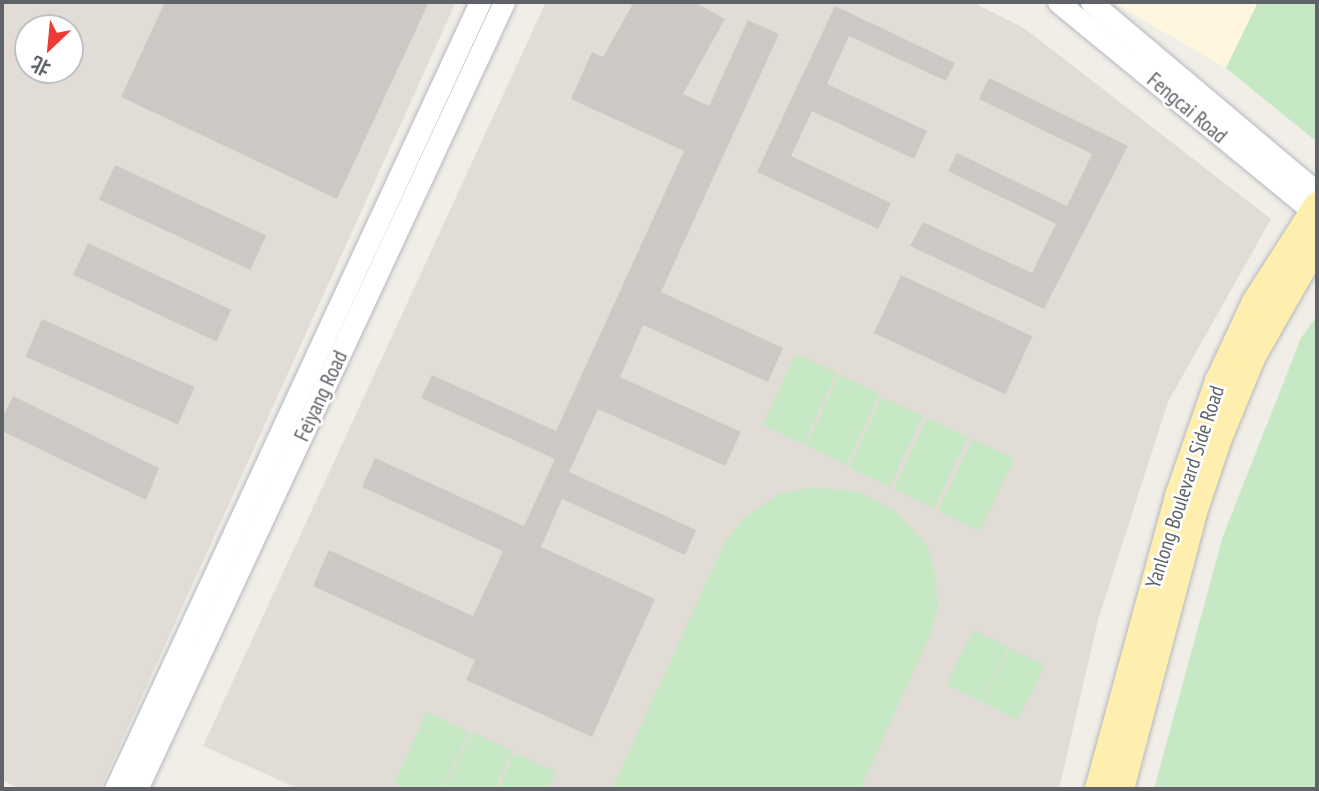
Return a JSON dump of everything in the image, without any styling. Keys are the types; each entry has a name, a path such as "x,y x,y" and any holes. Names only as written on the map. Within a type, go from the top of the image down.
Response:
{"main road":[{"name":"Yanlong Boulevard Side Road","path":"1098,789 1178,496 1218,381 1255,302 1316,206"},
{"name":"Yanlong Boulevard Side Road","path":"1121,789 1196,506 1219,438 1259,346 1317,244"}],"street":[{"name":"Feiyang Road","path":"115,789 480,2"},
{"name":"Feiyang Road","path":"136,789 504,2"},
{"name":"Fengcai Road","path":"1058,2 1316,206"},
{"name":"Fengcai Road","path":"1091,2 1316,206"}],"shaded area":[{"path":"2,2 456,2 100,789 20,789 2,780"},
{"path":"546,2 972,2 1024,28 1271,219 1168,402 1098,620 1059,789 299,789 203,746"},
{"path":"1112,2 1259,2 1226,68"}],"green space":[{"path":"1258,2 1317,2 1317,142 1226,68"},
{"path":"1317,316 1317,789 1154,789 1223,536 1301,338"},
{"path":"796,354 837,373 803,445 763,426"},
{"path":"839,375 880,394 847,465 806,446"},
{"path":"882,397 923,416 890,487 849,468"},
{"path":"927,418 968,437 934,509 894,490"},
{"path":"973,439 1014,459 979,531 938,511"},
{"path":"812,488 857,491 893,509 927,546 935,574 938,608 929,638 860,789 612,789 726,540 744,518 780,493"},
{"path":"973,630 1008,647 981,702 946,685"},
{"path":"1010,648 1045,666 1017,720 982,702"},
{"path":"427,712 469,732 442,789 406,789 394,783"},
{"path":"472,732 513,751 495,789 444,789"},
{"path":"515,753 556,772 548,789 498,789"}],"building":[{"path":"165,2 429,2 337,199 121,97"},
{"path":"634,2 694,2 725,19 683,94 709,106 748,20 779,34 661,292 783,348 768,382 643,325 620,377 741,432 725,466 598,409 569,472 696,530 685,555 562,499 541,547 655,599 592,737 466,680 475,660 313,586 329,550 473,616 503,551 362,487 375,458 524,526 555,459 421,398 432,375 556,431 684,151 571,99 592,52 603,57"},
{"path":"835,6 955,63 946,81 849,36 827,84 927,131 914,159 812,111 791,156 891,203 878,229 757,172"},
{"path":"989,78 1128,146 1044,309 910,246 923,222 1032,273 1056,224 948,171 957,153 1067,206 1092,154 979,99"},
{"path":"115,165 266,236 250,270 99,199"},
{"path":"88,243 231,310 216,341 73,275"},
{"path":"901,275 1032,336 1005,394 874,333"},
{"path":"42,319 195,387 178,424 25,356"},
{"path":"13,396 159,468 146,500 2,431 2,419"}]}
